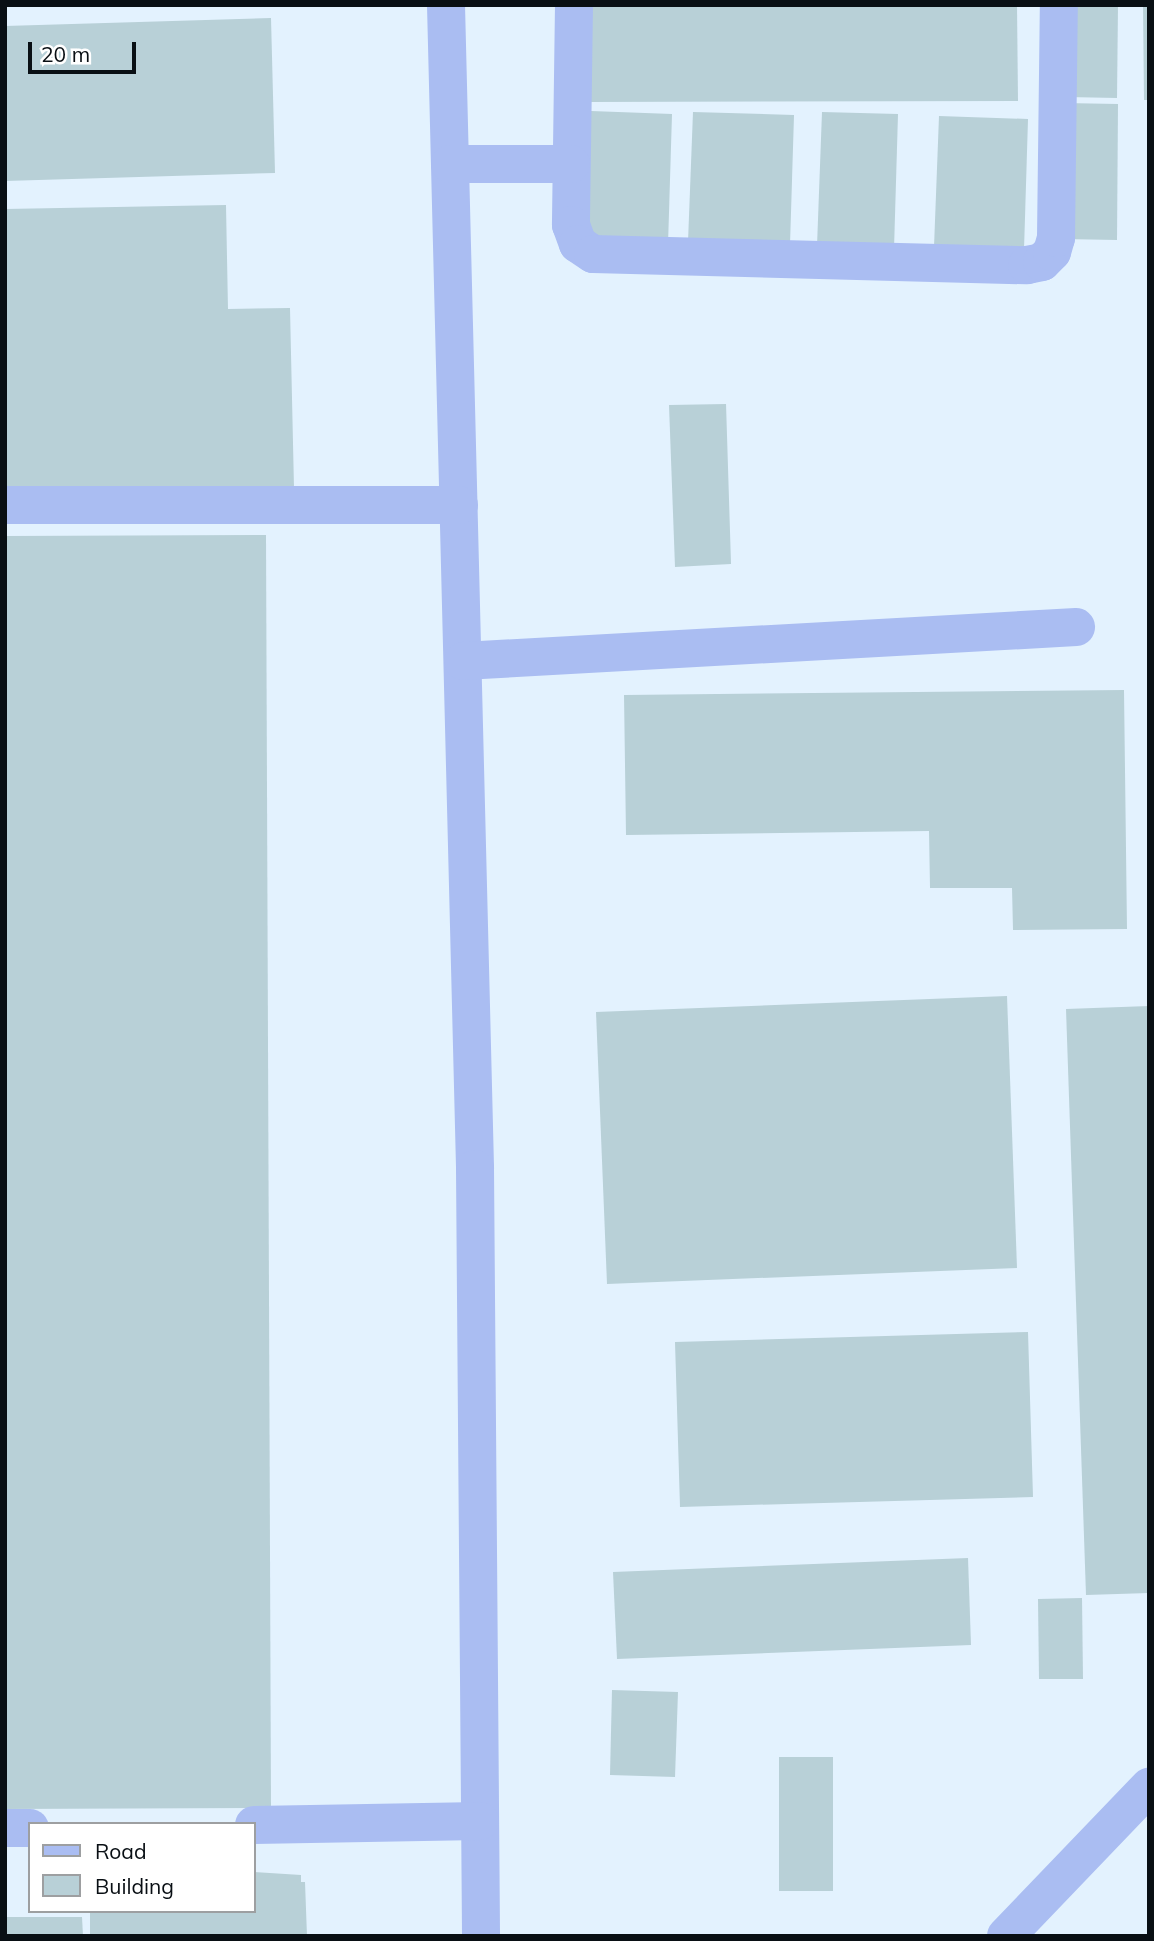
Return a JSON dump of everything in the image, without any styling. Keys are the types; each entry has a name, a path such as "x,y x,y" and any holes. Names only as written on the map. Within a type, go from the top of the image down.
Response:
{"street":[{"path":"446,5 475,1169 481,1936"},
{"path":"574,5 571,225 578,244 593,254 968,264 1042,262 1052,253 1056,238 1059,5"},
{"path":"450,164 571,164"},
{"path":"5,505 458,505"},
{"path":"463,661 1076,627"},
{"path":"1006,1936 1149,1787"},
{"path":"256,1825 480,1821"},
{"path":"5,1828 28,1828"}],"shaded area":[{"path":"5,5 1149,5 1149,1936 5,1936"}],"building":[{"path":"585,5 1017,5 1018,101 586,102"},
{"path":"1068,5 1118,5 1117,98 1067,97"},
{"path":"1143,5 1149,5 1149,100 1144,100"},
{"path":"271,18 275,173 5,181 5,26"},
{"path":"1064,103 1118,104 1117,240 1062,239"},
{"path":"591,111 672,114 668,245 586,242"},
{"path":"693,112 794,115 790,245 688,242"},
{"path":"822,112 898,114 894,249 817,246"},
{"path":"939,116 1028,119 1024,250 934,247"},
{"path":"226,205 228,309 290,308 294,488 5,493 5,209"},
{"path":"726,404 731,564 675,567 669,405"},
{"path":"266,535 271,1808 5,1809 5,536"},
{"path":"1124,690 1127,929 1013,930 1012,888 930,888 929,831 626,835 624,695"},
{"path":"1007,996 1017,1268 607,1284 596,1012"},
{"path":"1149,1006 1149,1593 1086,1595 1066,1009"},
{"path":"1028,1332 1033,1497 680,1507 675,1342"},
{"path":"968,1558 971,1645 617,1659 613,1572"},
{"path":"1082,1598 1083,1679 1039,1679 1038,1599"},
{"path":"612,1690 678,1692 675,1777 610,1775"},
{"path":"779,1757 833,1757 833,1891 779,1891"},
{"path":"256,1872 301,1875 301,1882 305,1882 307,1936 90,1936 90,1913 256,1913"},
{"path":"5,1917 82,1917 83,1936 5,1936"}]}
